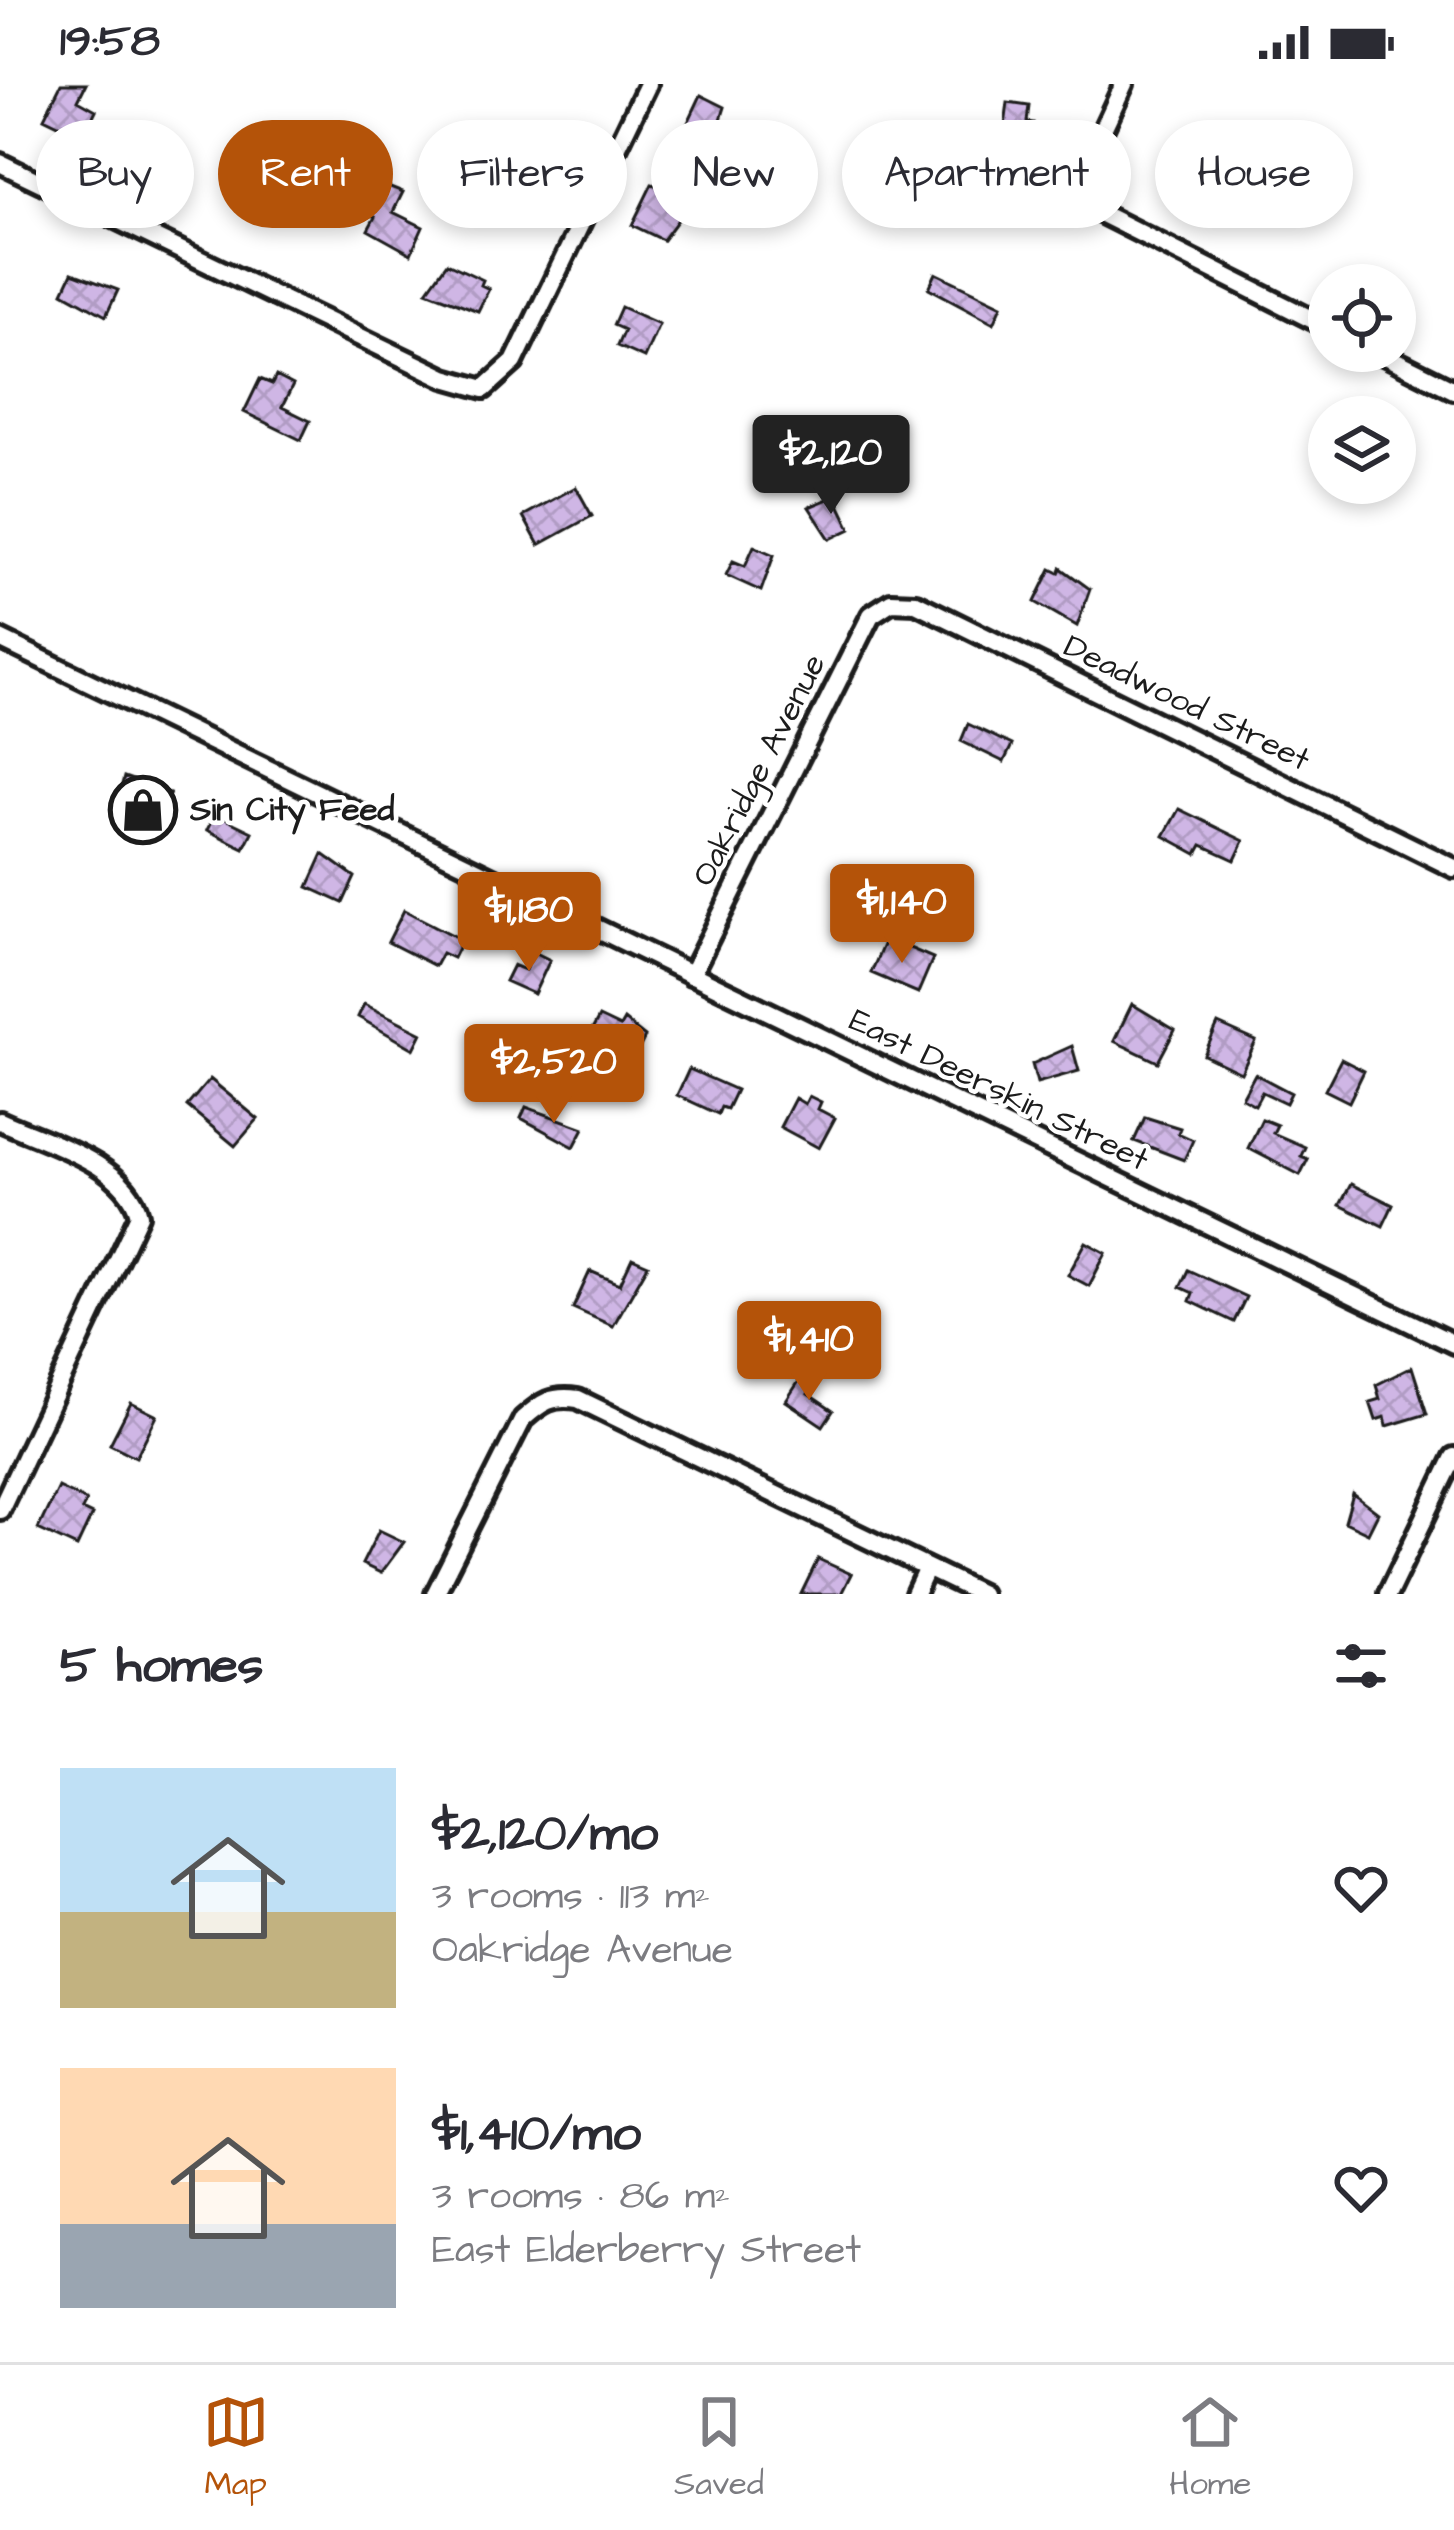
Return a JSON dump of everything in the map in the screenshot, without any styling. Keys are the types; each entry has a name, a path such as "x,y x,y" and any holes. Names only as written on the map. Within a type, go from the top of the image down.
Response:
{"street":[{"path":"0,164 445,378 468,387 493,386 514,362 647,84"},
{"path":"1124,84 1080,179 1083,195 1116,223 1308,318"},
{"path":"1416,370 1454,389"},
{"name":"Deadwood Street","path":"891,602 916,603 1454,868"},
{"name":"Oakridge Avenue","path":"691,974 871,616 891,602"},
{"name":"East Deerskin Street","path":"0,639 1454,1344"},
{"path":"0,1120 102,1169 123,1184 139,1215 0,1510"},
{"path":"434,1594 516,1430 546,1399 578,1399 981,1594"},
{"path":"1388,1594 1454,1457"},
{"path":"914,1594 927,1568"}],"building":[{"path":"61,84 86,84 78,100 96,110 91,120 44,118"},
{"path":"701,95 725,107 721,120 689,120"},
{"path":"1008,103 1029,106 1027,120 1006,120"},
{"path":"651,186 651,228 672,228 663,240 632,225"},
{"path":"393,188 403,192 393,212"},
{"path":"393,212 423,228 411,254 368,230 393,228"},
{"path":"447,263 483,280 481,285 489,289 478,311 427,291"},
{"path":"72,273 118,290 106,316 63,292"},
{"path":"936,273 1002,305 994,323 929,288"},
{"path":"621,307 659,324 644,358 617,346 624,330 613,325"},
{"path":"276,376 293,385 282,407 310,421 301,440 244,412 260,379 272,384"},
{"path":"576,487 592,516 539,545 523,516"},
{"path":"835,496 851,529 830,539 809,507"},
{"path":"754,546 774,555 761,591 726,575 733,561 745,566"},
{"path":"1061,568 1090,589 1077,626 1035,602 1051,569 1059,573"},
{"path":"968,724 1012,745 1004,762 961,741"},
{"path":"124,777 170,793 149,837 120,823 122,818 114,814"},
{"path":"1179,809 1244,841 1235,860 1202,845 1197,854 1164,836"},
{"path":"215,814 252,832 244,848 207,830"},
{"path":"323,854 355,877 343,903 308,887"},
{"path":"404,910 462,940 453,958 442,953 435,966 388,942"},
{"path":"886,938 933,958 918,993 871,973"},
{"path":"534,952 550,960 534,994 505,981 513,965 525,970"},
{"path":"364,1004 422,1033 414,1049 358,1017"},
{"path":"1132,1004 1175,1030 1158,1062 1114,1041"},
{"path":"599,1017 620,1027 624,1020 645,1037 628,1071 584,1045"},
{"path":"1218,1024 1256,1041 1241,1073 1204,1055"},
{"path":"1072,1046 1079,1071 1037,1083 1032,1064"},
{"path":"1341,1059 1364,1071 1349,1102 1325,1090"},
{"path":"689,1069 736,1090 727,1109 721,1107 718,1114 677,1095"},
{"path":"1255,1074 1291,1093 1286,1103 1262,1092 1255,1105 1242,1098"},
{"path":"210,1079 258,1119 235,1146 187,1106"},
{"path":"809,1096 821,1102 818,1109 835,1118 819,1148 780,1127 795,1098 805,1104"},
{"path":"526,1107 584,1128 574,1147 521,1118"},
{"path":"1145,1117 1180,1128 1178,1133 1193,1140 1184,1160 1134,1141"},
{"path":"1262,1119 1277,1125 1273,1133 1305,1147 1301,1156 1308,1159 1300,1175 1248,1148"},
{"path":"1351,1184 1393,1205 1383,1226 1340,1205"},
{"path":"1086,1242 1106,1253 1089,1286 1068,1275"},
{"path":"632,1258 648,1265 613,1326 573,1308 590,1271 620,1284"},
{"path":"1188,1270 1246,1297 1234,1322 1190,1301 1193,1293 1180,1287"},
{"path":"1412,1367 1427,1414 1387,1426 1385,1417 1376,1420 1370,1402 1380,1399 1376,1385"},
{"path":"801,1378 813,1386 808,1394 833,1411 823,1426 786,1401"},
{"path":"131,1403 157,1416 136,1457 110,1444"},
{"path":"58,1487 86,1501 82,1510 92,1515 77,1547 38,1529"},
{"path":"1353,1494 1378,1513 1368,1533 1345,1522"},
{"path":"379,1530 404,1542 381,1573 362,1564"},
{"path":"818,1559 851,1574 841,1594 801,1594"}],"place":[{"name":"Sin City Feed","path":"143,810"}]}
